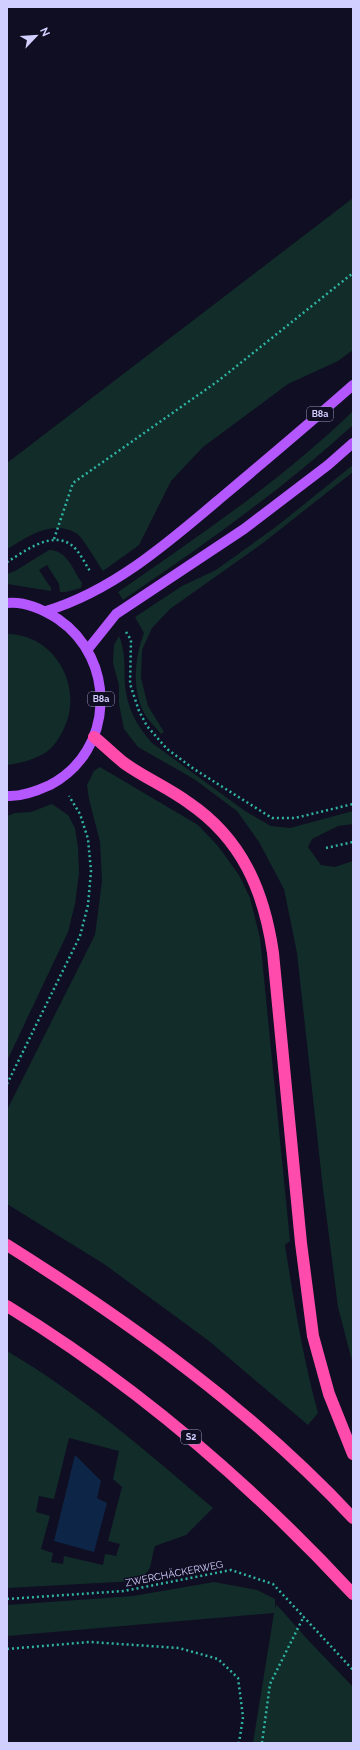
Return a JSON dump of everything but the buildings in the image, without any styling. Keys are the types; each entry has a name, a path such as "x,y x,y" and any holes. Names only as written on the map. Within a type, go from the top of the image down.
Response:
{"highway":[{"path":"94,737 124,763 190,803 213,822 240,854 258,888 269,924 273,953 301,1243 312,1329 328,1394 353,1454"},
{"path":"7,1245 98,1304 154,1344 226,1399 288,1455 353,1518"},
{"name":"S2","path":"7,1306 118,1380 191,1437 258,1496 312,1549 353,1594"}],"main road":[{"name":"B8a","path":"46,611 70,603 100,588 169,541 353,385"},
{"path":"88,649 116,614 244,529 328,465 353,443"},
{"name":"B8a","path":"7,603 13,602 46,611 70,627 88,649 99,677 102,707 94,737 80,761 59,780 38,791 7,796"}],"path":[{"path":"54,539 73,483 218,381 353,273"},
{"path":"7,562 40,543 54,539 69,543 77,551 92,575"},
{"path":"131,640 130,684 138,711 147,726 166,748 188,765 272,818 295,818 353,804"},
{"path":"7,1084 80,936 88,904 91,871 88,839 80,814 59,780"},
{"path":"326,848 353,842"},
{"name":"ZWERCHÄCKERWEG","path":"7,1599 124,1591 231,1570 273,1584 353,1670"},
{"path":"262,1743 270,1684 304,1616"},
{"path":"7,1649 90,1642 178,1648 218,1659 238,1678 243,1717 239,1743"}],"green space":[{"path":"353,198 353,350 338,361 288,384 203,447 171,481 139,545 103,571 79,535 67,529 58,528 40,531 7,549 7,463"},
{"path":"353,411 353,425 326,449 241,517 123,600 118,592 210,528 269,484"},
{"path":"353,465 353,472 263,543 170,609 152,628 142,650 141,678 148,706 164,732 161,734 147,718 138,698 136,687 136,665 144,633 135,617 182,586 216,570 277,526"},
{"path":"49,550 60,553 65,557 82,583 81,588 60,592 59,584 47,565 39,570 51,588 51,591 7,584 7,574 15,571"},
{"path":"7,634 24,636 51,652 67,679 70,694 70,710 65,726 59,737 48,751 36,758 7,765"},
{"path":"119,636 124,654 125,685 130,709 137,723 152,743 245,811 271,826 290,828 353,811 353,824 338,826 312,839 308,847 321,865 335,867 353,861 353,1365 338,1307 323,1189 297,953 284,889 259,842 237,811 194,779 138,747 124,729 119,704 119,685 113,663 114,645"},
{"path":"100,767 198,825 218,846 239,875 250,898 260,938 290,1241 285,1245 303,1351 318,1413 308,1425 209,1341 104,1264 7,1204 7,1110 95,935 102,881 100,842 87,785 94,771"},
{"path":"52,804 68,815 75,828 78,847 79,873 75,904 68,932 7,1061 7,816 15,813 31,812"},
{"path":"7,1351 62,1386 88,1405 139,1445 213,1508 186,1535 155,1546 149,1570 146,1574 135,1581 7,1588","holes":["69,1438 119,1451 113,1479 122,1487 108,1541 120,1544 116,1556 105,1554 103,1565 64,1556 63,1564 51,1562 53,1553 41,1549 50,1516 36,1512 39,1496 54,1499"]},
{"path":"214,1582 257,1590 275,1599 275,1611 276,1604 353,1687 353,1743 253,1743 274,1613 7,1636 7,1605 133,1596"}],"water":[{"path":"75,1455 101,1481 97,1498 107,1503 94,1552 54,1541"}]}
